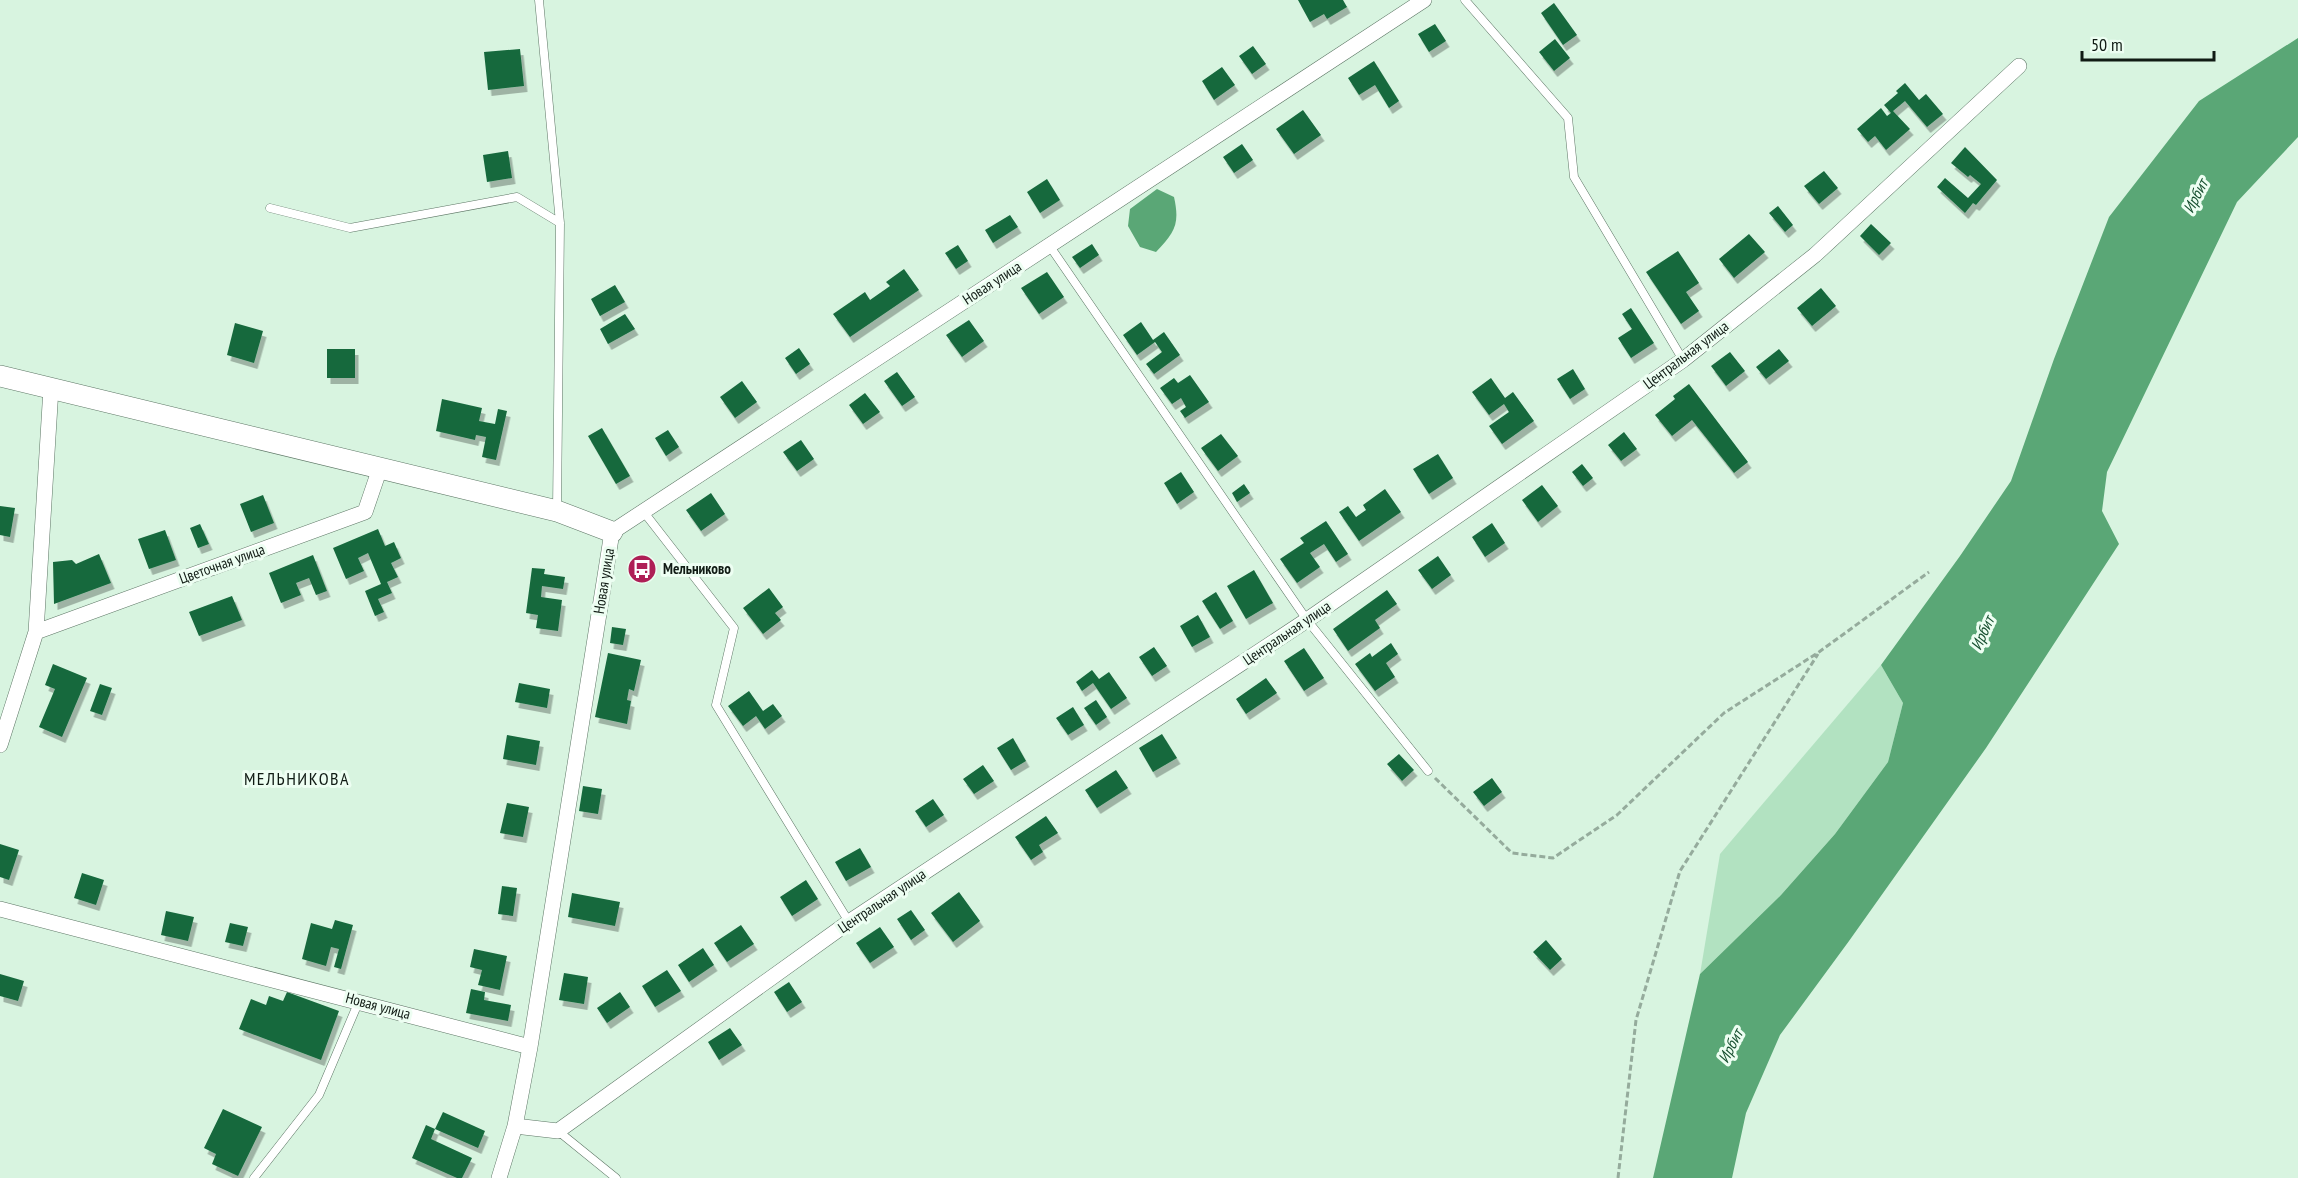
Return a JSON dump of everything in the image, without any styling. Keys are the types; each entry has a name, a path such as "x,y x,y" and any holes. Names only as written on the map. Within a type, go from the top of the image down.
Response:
{"street":[{"name":"Новая улица","path":"0,909 530,1047 612,532 1424,0"},
{"name":"Центральная улица","path":"558,1131 849,922 1308,620 1683,360 1815,255 2019,66"},
{"path":"0,376 556,511 612,532"},
{"path":"0,745 2,731 36,632 51,388"},
{"name":"Цветочная улица","path":"36,632 365,512 380,468"},
{"path":"499,1178 515,1126 530,1047"},
{"path":"515,1126 558,1131"}],"lane":[{"path":"538,0 560,223 556,511"},
{"path":"1465,0 1568,118 1574,177 1683,360"},
{"path":"270,208 350,228 517,197 560,223"},
{"path":"1049,245 1308,620 1428,771"},
{"path":"643,510 734,628 716,705 849,922"},
{"path":"254,1178 319,1095 359,1001"},
{"path":"558,1131 616,1178"}],"path":[{"path":"1428,771 1512,853 1553,858 1617,815 1724,713 1819,652 1929,572"},
{"path":"1618,1178 1636,1020 1680,872 1819,652"}],"shaded area":[{"path":"1881,665 1903,703 1888,762 1835,834 1781,895 1700,974 1720,854"}],"water":[{"name":"Ирбит","path":"2298,38 2298,137 2237,202 2107,472 2102,511 2119,544 1986,748 1780,1035 1746,1113 1732,1178 1653,1178 1700,974 1781,895 1835,834 1888,762 1903,703 1881,665 2011,481 2054,359 2109,217 2199,101"},
{"path":"1157,189 1174,197 1176,221 1172,233 1156,252 1140,247 1128,226 1130,209"}],"building":[{"path":"1298,0 1343,0 1347,7 1327,19 1324,14 1310,22"},
{"path":"1554,3 1577,35 1563,45 1541,13"},
{"path":"1435,24 1446,41 1429,52 1418,34"},
{"path":"1555,39 1570,58 1554,71 1539,52"},
{"path":"1253,46 1266,64 1252,74 1239,56"},
{"path":"520,49 524,86 488,90 484,52"},
{"path":"1374,61 1399,101 1389,108 1375,85 1359,95 1348,78"},
{"path":"1222,67 1235,85 1214,100 1202,81"},
{"path":"1905,83 1919,100 1926,94 1943,114 1927,127 1905,101 1893,111 1910,129 1886,150 1875,136 1868,142 1857,129 1881,108 1887,116 1891,113 1884,105 1898,93 1896,91"},
{"path":"1303,110 1321,135 1294,154 1276,129"},
{"path":"1242,144 1253,160 1234,173 1223,157"},
{"path":"1965,147 1997,180 1976,205 1973,203 1965,213 1937,187 1945,178 1968,198 1981,184 1951,163"},
{"path":"508,151 512,178 487,182 483,155"},
{"path":"1824,171 1838,188 1819,204 1804,186"},
{"path":"1047,179 1060,200 1040,213 1027,192"},
{"path":"1778,206 1793,225 1785,232 1769,213"},
{"path":"1010,215 1018,227 993,243 985,230"},
{"path":"1871,224 1891,243 1879,255 1860,236"},
{"path":"1749,234 1765,252 1734,278 1719,259"},
{"path":"1092,244 1099,255 1080,268 1072,257"},
{"path":"958,245 968,261 956,269 945,253"},
{"path":"1678,251 1699,283 1686,292 1699,311 1681,324 1646,272"},
{"path":"904,269 919,290 850,337 833,314 865,292 870,300 890,286 886,282"},
{"path":"1047,272 1064,297 1039,314 1021,288"},
{"path":"615,285 625,302 600,316 591,299"},
{"path":"1821,288 1836,306 1812,326 1797,308"},
{"path":"1631,308 1654,343 1631,358 1618,338 1632,329 1622,314"},
{"path":"625,314 635,329 608,344 600,329"},
{"path":"969,320 984,341 962,357 946,335"},
{"path":"1141,322 1153,340 1164,332 1180,355 1154,374 1146,364 1162,352 1155,342 1137,355 1123,335"},
{"path":"235,323 263,331 254,363 227,355"},
{"path":"799,348 810,364 796,374 785,358"},
{"path":"327,349 355,349 355,378 327,378"},
{"path":"1779,349 1789,361 1766,379 1756,367"},
{"path":"1730,352 1745,371 1726,386 1711,366"},
{"path":"1573,369 1585,389 1570,399 1557,379"},
{"path":"897,372 915,397 902,406 884,381"},
{"path":"1190,375 1209,402 1185,418 1180,411 1186,407 1181,398 1172,404 1160,388 1174,378 1178,383"},
{"path":"1491,378 1505,398 1513,392 1534,421 1502,444 1489,426 1509,412 1504,404 1489,415 1472,392"},
{"path":"742,381 757,402 735,418 720,397"},
{"path":"1689,384 1748,462 1734,473 1692,420 1672,436 1655,415 1675,399 1673,396"},
{"path":"865,393 880,412 863,424 849,405"},
{"path":"442,399 482,408 479,421 495,424 498,409 507,411 496,460 482,457 486,437 476,435 475,440 436,431"},
{"path":"602,428 630,476 616,484 588,436"},
{"path":"668,430 679,447 666,456 655,438"},
{"path":"1624,432 1637,449 1621,461 1608,445"},
{"path":"1221,434 1238,456 1218,471 1201,448"},
{"path":"801,440 814,459 797,471 783,452"},
{"path":"1438,454 1453,478 1429,494 1413,469"},
{"path":"1582,464 1593,478 1583,486 1572,472"},
{"path":"1181,472 1194,492 1177,504 1164,483"},
{"path":"1244,484 1250,493 1237,502 1232,493"},
{"path":"1542,485 1558,506 1538,522 1522,500"},
{"path":"1385,489 1401,512 1359,541 1339,512 1348,506 1356,517 1366,510 1363,505"},
{"path":"711,493 725,514 701,531 686,510"},
{"path":"263,495 274,523 251,532 240,504"},
{"path":"0,506 15,508 10,537 0,535"},
{"path":"1326,521 1348,554 1336,562 1324,544 1310,553 1320,567 1297,583 1280,559 1304,543 1300,538"},
{"path":"1492,523 1505,543 1485,557 1472,537"},
{"path":"200,524 209,544 198,548 190,528"},
{"path":"378,529 385,546 394,542 401,558 391,563 398,577 387,582 392,593 378,599 384,612 375,616 365,591 381,584 368,553 358,558 364,571 346,579 333,548"},
{"path":"165,530 176,560 149,569 138,539"},
{"path":"99,554 111,583 54,604 53,562 72,560 76,564"},
{"path":"313,555 327,591 316,595 309,578 296,583 301,595 281,603 269,573"},
{"path":"1438,556 1451,575 1432,589 1418,570"},
{"path":"532,568 545,569 544,574 565,577 563,589 542,586 541,597 562,600 558,631 536,628 538,615 526,613"},
{"path":"1254,570 1273,603 1246,619 1227,586"},
{"path":"769,588 783,607 775,613 781,620 763,634 743,608"},
{"path":"1387,590 1397,604 1375,620 1380,628 1348,651 1333,629"},
{"path":"1216,592 1233,621 1220,629 1202,601"},
{"path":"232,596 242,620 199,636 189,612"},
{"path":"1198,615 1210,637 1192,647 1180,626"},
{"path":"612,627 626,629 623,645 610,643"},
{"path":"1391,643 1398,654 1386,663 1395,677 1375,691 1355,664 1370,653 1372,657"},
{"path":"1154,647 1167,666 1152,676 1139,657"},
{"path":"1304,648 1324,678 1304,691 1284,661"},
{"path":"608,653 641,660 634,691 629,689 627,700 631,701 627,724 595,717"},
{"path":"53,664 87,678 62,737 39,727 55,689 45,685"},
{"path":"1092,670 1099,679 1109,672 1127,698 1111,709 1093,683 1082,691 1076,682"},
{"path":"1266,678 1277,693 1246,714 1236,699"},
{"path":"519,683 550,689 547,708 515,702"},
{"path":"100,684 112,688 102,715 90,711"},
{"path":"749,691 763,711 773,704 782,716 765,729 756,716 743,726 728,706"},
{"path":"1096,700 1107,717 1096,725 1084,708"},
{"path":"1073,707 1084,725 1068,735 1056,718"},
{"path":"1162,734 1177,758 1153,772 1139,748"},
{"path":"507,735 540,741 536,765 503,759"},
{"path":"1013,738 1026,761 1011,770 997,748"},
{"path":"1399,754 1414,770 1402,781 1387,764"},
{"path":"983,765 994,781 974,794 963,779"},
{"path":"1116,770 1128,788 1097,808 1085,790"},
{"path":"1492,778 1502,792 1484,806 1473,792"},
{"path":"583,786 602,789 598,814 579,811"},
{"path":"933,799 944,815 926,827 915,811"},
{"path":"507,803 529,807 523,837 500,833"},
{"path":"1046,816 1058,833 1039,845 1043,852 1031,860 1015,837"},
{"path":"0,844 19,850 9,880 0,877"},
{"path":"860,848 871,867 846,881 835,862"},
{"path":"82,873 104,880 96,905 74,898"},
{"path":"806,880 818,899 792,916 780,897"},
{"path":"502,886 517,888 513,916 498,914"},
{"path":"959,892 980,921 953,942 931,913"},
{"path":"572,893 620,902 615,926 568,917"},
{"path":"911,910 925,930 911,940 897,919"},
{"path":"166,911 194,917 188,941 161,935"},
{"path":"335,920 353,925 341,969 334,967 339,949 331,947 326,966 302,959 311,923 332,929"},
{"path":"230,923 248,927 243,946 225,942"},
{"path":"741,925 754,944 727,962 714,943"},
{"path":"880,927 894,947 870,963 856,943"},
{"path":"1546,940 1562,959 1550,970 1533,952"},
{"path":"703,948 714,965 689,982 678,965"},
{"path":"474,949 507,956 500,990 478,985 482,970 470,967"},
{"path":"667,970 681,991 655,1007 642,986"},
{"path":"564,973 588,977 584,1004 559,1000"},
{"path":"0,974 24,981 18,1001 0,996"},
{"path":"789,982 802,1002 787,1012 774,992"},
{"path":"471,989 485,992 484,1000 511,1005 508,1021 466,1013"},
{"path":"287,992 339,1011 321,1060 239,1029 251,999 266,1005 269,996 283,1001"},
{"path":"620,992 630,1007 607,1023 597,1008"},
{"path":"730,1028 742,1045 719,1060 708,1042"},
{"path":"223,1109 262,1127 238,1176 212,1164 216,1154 204,1148"},
{"path":"443,1112 485,1131 478,1148 435,1129"},
{"path":"426,1125 435,1129 431,1139 472,1158 462,1178 457,1178 412,1158"}],"place":[{"name":"Мельниково","path":"642,569"}],"district":[{"name":"МЕЛЬНИКОВА","path":"297,779"}]}
